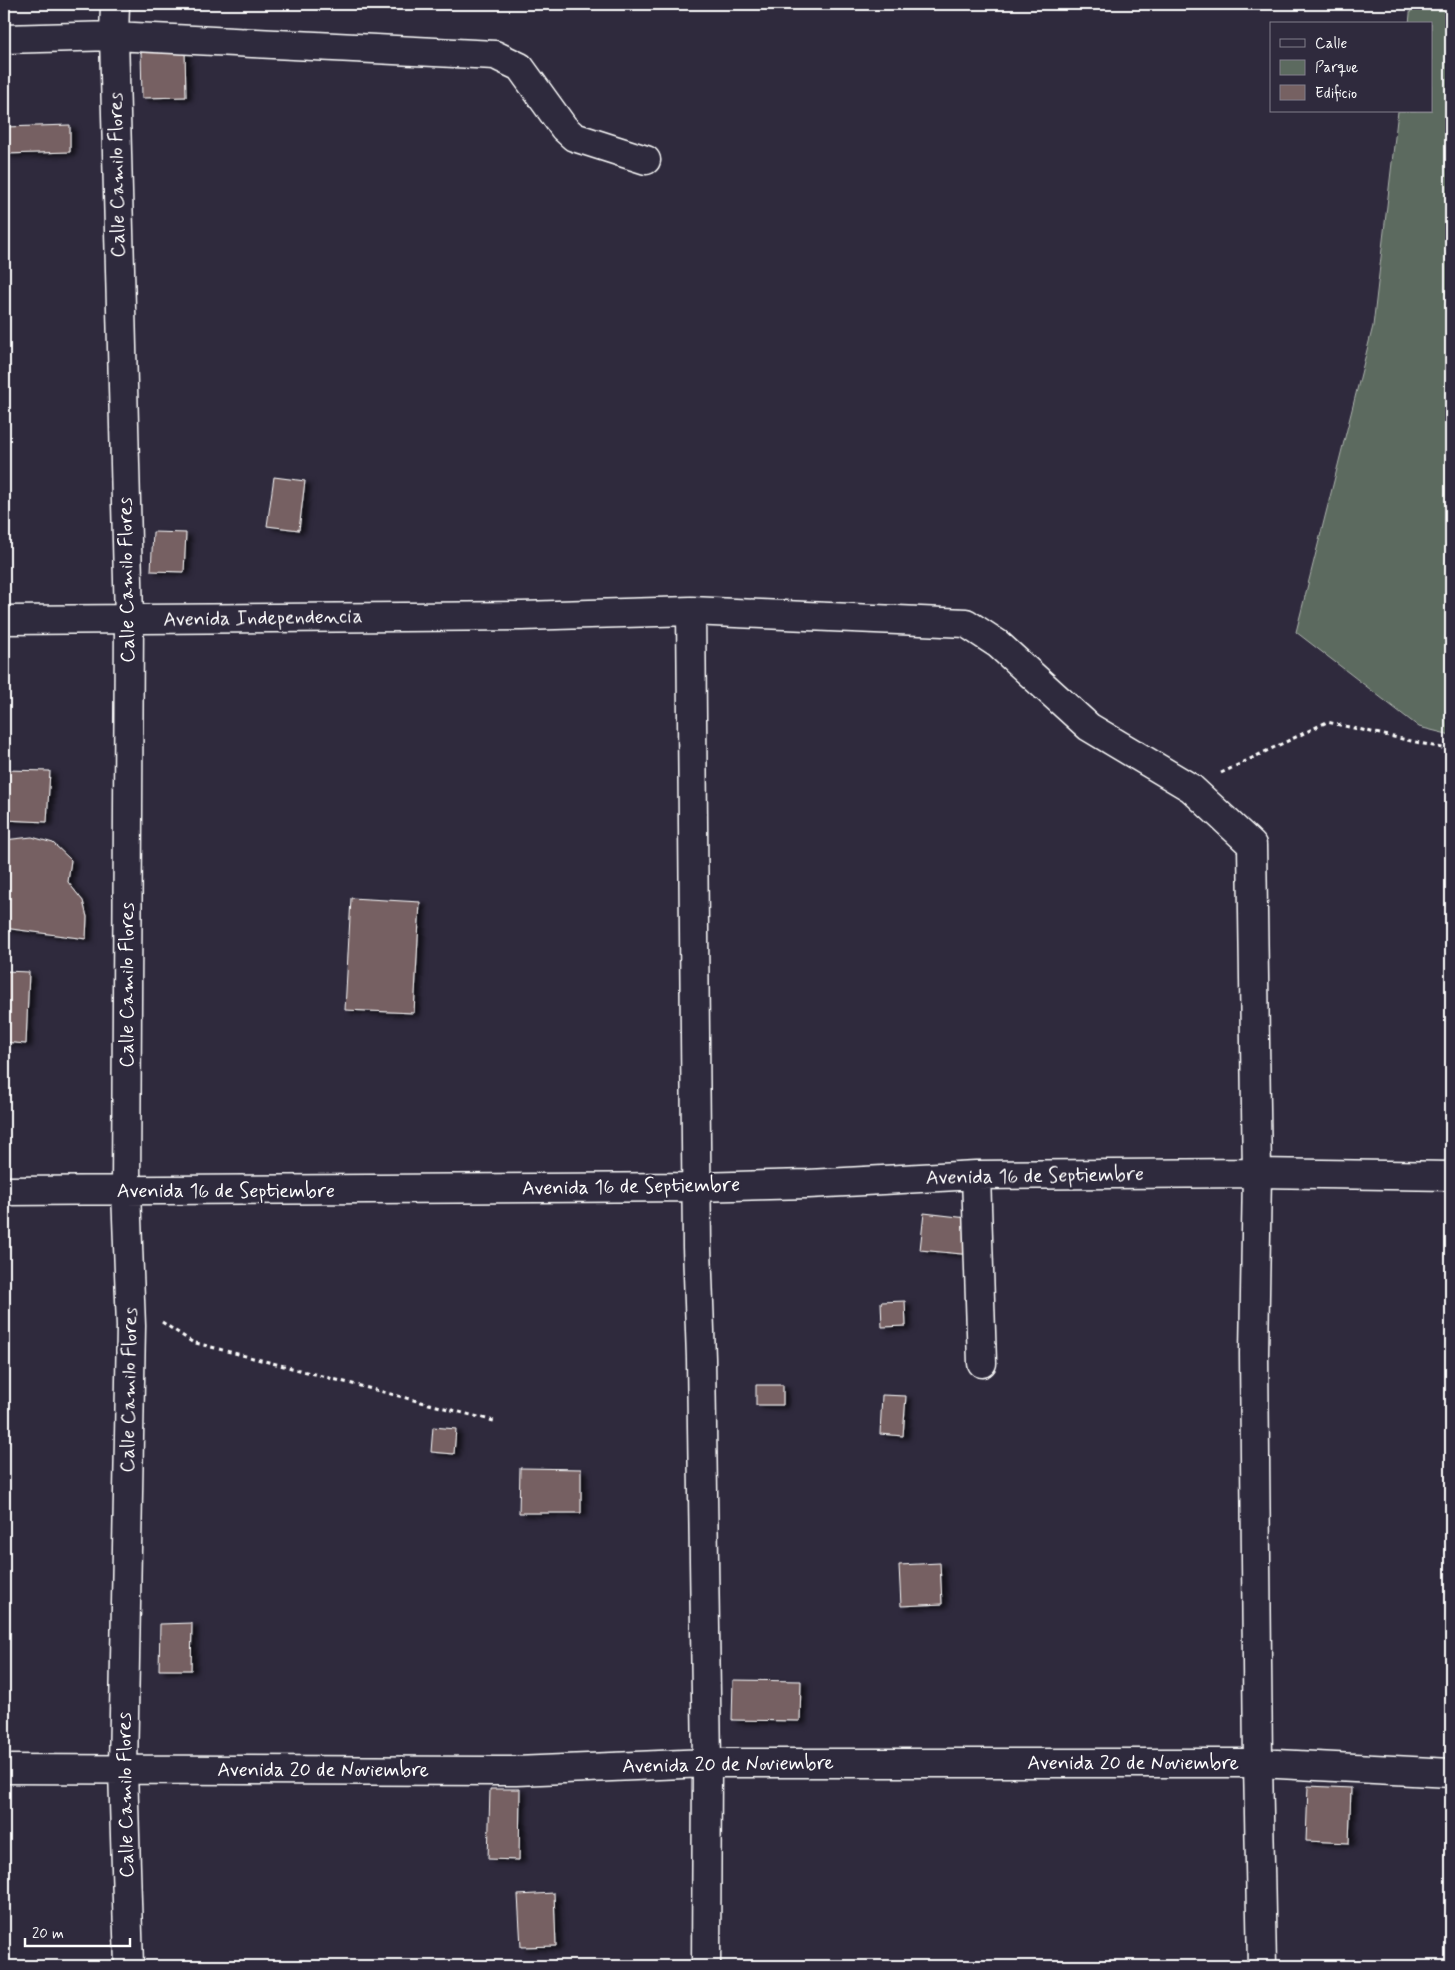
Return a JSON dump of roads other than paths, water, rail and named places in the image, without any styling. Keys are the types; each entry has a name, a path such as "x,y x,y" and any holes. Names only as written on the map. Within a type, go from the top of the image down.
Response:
{"street":[{"name":"Calle Camilo Flores","path":"115,4 114,36 129,619 126,1192 131,1300 123,1770 129,1966"},
{"path":"4,39 114,36 495,55 520,67 564,128 574,137 646,160"},
{"path":"691,612 696,1187 701,1358 707,1764 706,1966"},
{"name":"Avenida Independencia","path":"4,620 522,616 691,612 966,623 998,644 1089,727 1191,788 1252,845 1257,1173 1254,1354 1262,1966"},
{"name":"Avenida 16 de Septiembre","path":"4,1192 696,1187 808,1184 976,1175 1257,1173 1451,1176"},
{"path":"976,1175 982,1363"},
{"name":"Avenida 20 de Noviembre","path":"4,1769 516,1770 707,1764 1258,1763 1451,1773"}]}
